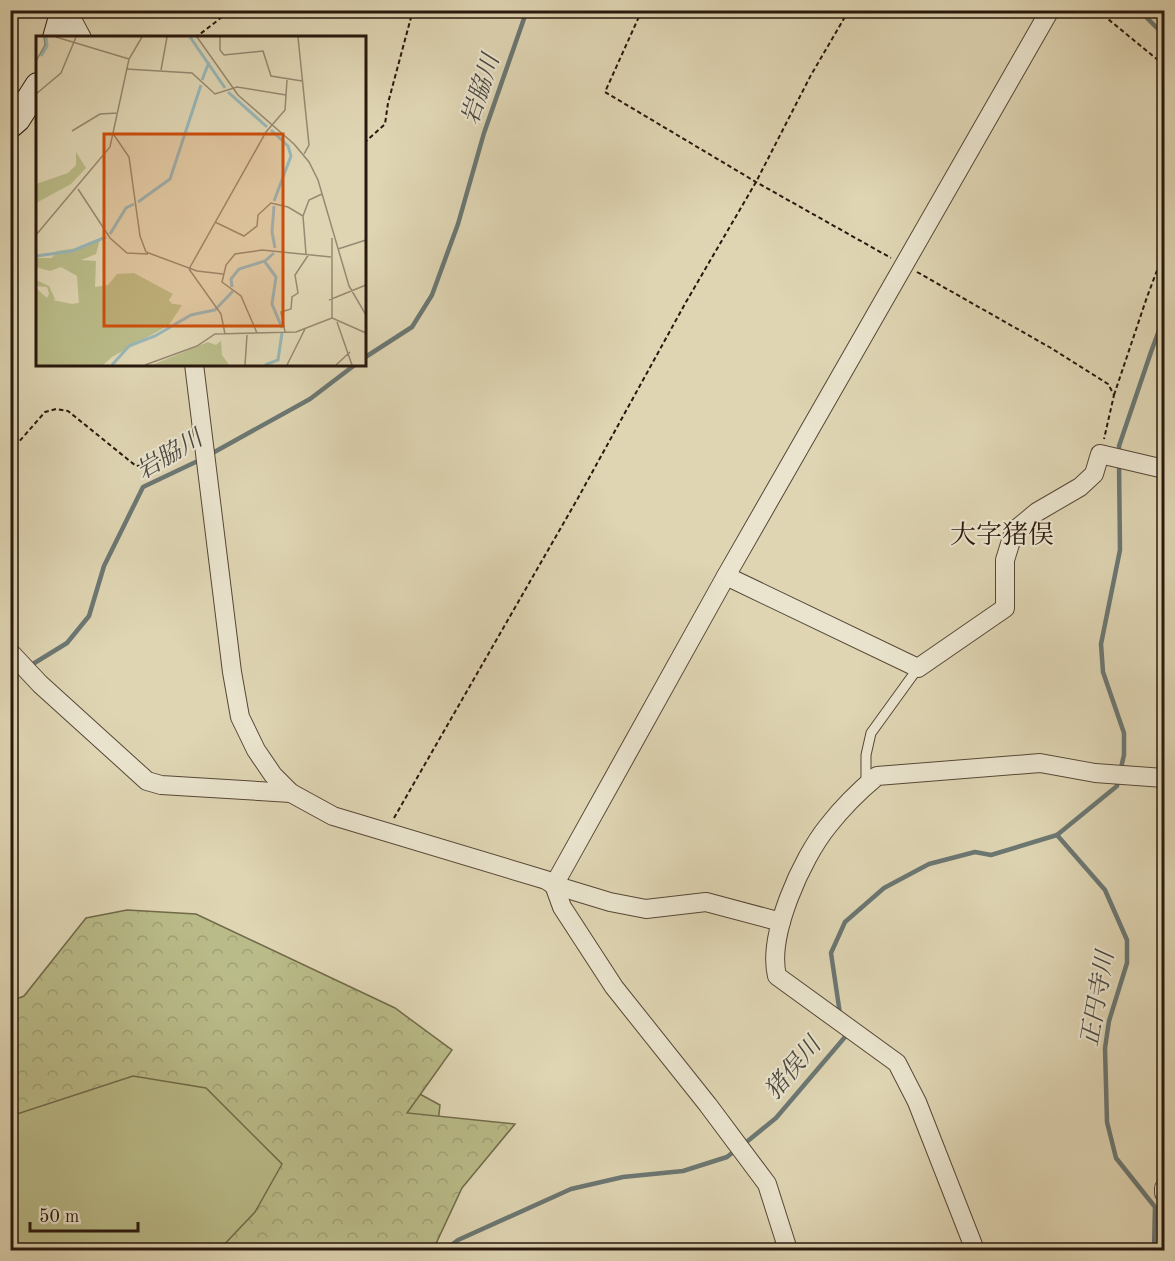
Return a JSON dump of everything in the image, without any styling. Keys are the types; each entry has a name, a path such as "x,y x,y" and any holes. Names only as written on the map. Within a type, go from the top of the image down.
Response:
{"street":[{"path":"57,36 66,10"},
{"path":"66,10 81,36"},
{"path":"788,1251 767,1184 614,987 562,907 554,885 726,576 1050,10"},
{"path":"10,125 17,119 36,89"},
{"path":"194,366 232,672 240,717 256,750 273,775 291,793 333,816 546,880 554,885 609,902 646,909 706,902 781,922"},
{"path":"726,576 918,668 1005,608 1005,560 1014,531 1037,512 1080,487 1094,474 1100,454 1164,469"},
{"path":"10,652 40,684 147,781 161,785 291,793"},
{"path":"975,1251 917,1102 897,1063 777,976 774,965 781,922 804,862 828,826 877,776 1040,763 1095,773 1164,778"},
{"path":"1164,1188 1164,1193"}],"lane":[{"path":"866,785 866,755 871,733 918,668"}],"path":[{"path":"198,36 231,10"},
{"path":"366,140 385,124 388,103 413,10"},
{"path":"642,10 605,92 756,182 1089,372 1108,384 1114,395"},
{"path":"387,831 756,182 811,75 849,10"},
{"path":"1097,10 1164,65"},
{"path":"1100,454 1114,395 1164,252"},
{"path":"10,452 45,412 56,409 68,411 136,466 155,463 202,436"}],"green space":[{"path":"127,910 196,914 395,1008 452,1050 407,1113 515,1124 462,1188 433,1250 219,1250 255,1212 282,1164 206,1088 133,1076 11,1116 11,1001 24,996 86,918"},
{"path":"86,1074 383,1074 440,1105 433,1166 392,1250 11,1250 11,1093"}],"waterway":[{"name":"岩脇川","path":"366,357 412,327 432,295 458,224 484,133 527,10"},
{"path":"1139,10 1164,35"},
{"path":"1119,454 1119,446 1164,317"},
{"name":"岩脇川","path":"209,455 310,399 353,366"},
{"name":"岩脇川","path":"28,667 67,643 89,616 104,566 143,487 202,459"},
{"path":"1119,462 1120,550 1101,644 1103,672 1124,733 1124,755 1120,772"},
{"name":"岩脇川","path":"10,677 21,671"},
{"name":"猪俣川","path":"840,1014 831,953 845,922 884,888 929,864 975,852 991,855 1057,835 1117,786 1118,780"},
{"name":"正円寺川","path":"1057,835 1105,890 1127,940 1127,963 1109,1021 1105,1048 1107,1122 1116,1158 1155,1207 1154,1250"},
{"name":"猪俣川","path":"744,1144 776,1118 845,1037 844,1031"},
{"name":"猪俣川","path":"445,1250 458,1240 571,1189 623,1177 683,1171 727,1157 737,1149"}],"district":[{"name":"大字猪俣","path":"1002,536"}]}
